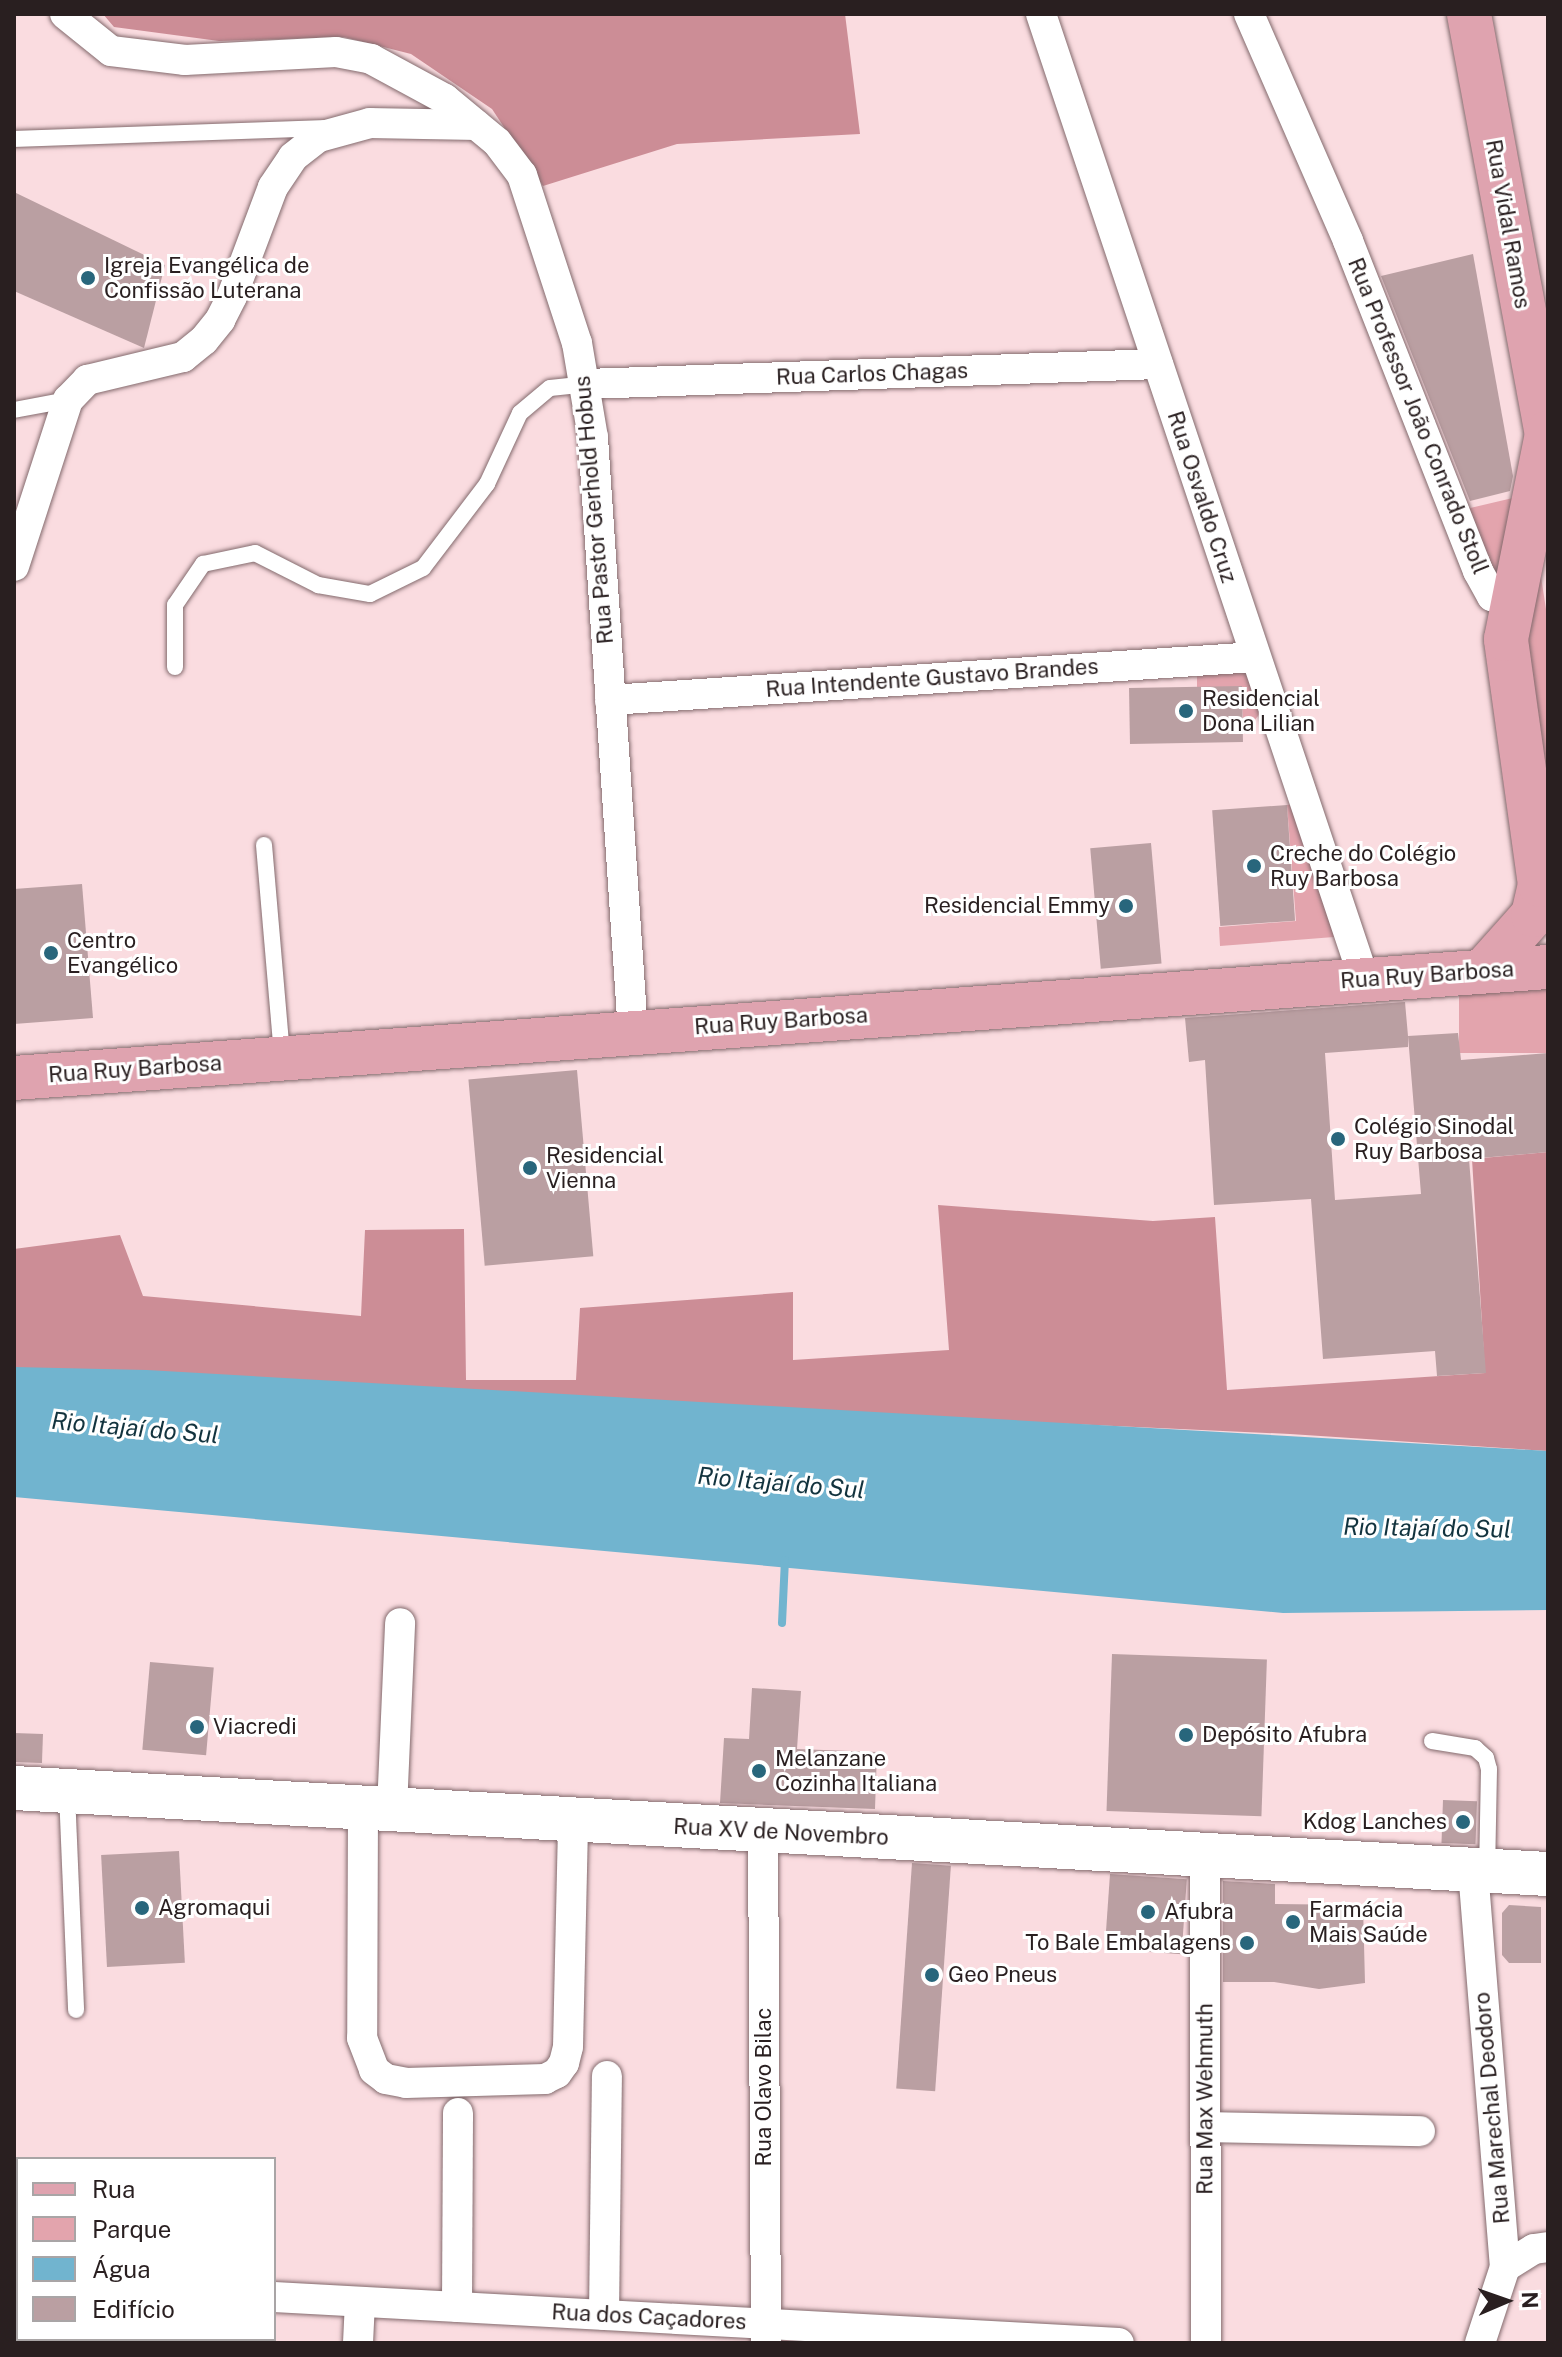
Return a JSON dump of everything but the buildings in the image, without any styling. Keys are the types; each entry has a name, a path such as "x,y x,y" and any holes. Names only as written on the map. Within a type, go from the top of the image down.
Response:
{"main road":[{"name":"Rua Vidal Ramos","path":"1469,14 1548,440"},
{"name":"Rua Vidal Ramos","path":"1516,587 1547,433"},
{"name":"Rua Professor João Conrado Stoll","path":"1484,970 1533,915 1540,885 1506,639 1516,587"},
{"name":"Rua Ruy Barbosa","path":"14,1078 1548,967"},
{"name":"Rua XV de Novembro","path":"14,1788 1548,1874"}],"street":[{"name":"Rua Pastor Gerhold Hobus","path":"65,14 111,51 185,60 336,52 371,59 445,99 497,142 522,175 577,343 586,384 596,480 633,1032"},
{"name":"Rua Osvaldo Cruz","path":"1041,14 1364,979"},
{"name":"Rua Professor João Conrado Stoll","path":"1249,14 1348,241 1478,571 1492,596 1516,587"},
{"path":"14,566 68,400 87,380 183,357 204,340 220,320 232,296 273,187 293,157 319,137 370,123 476,125"},
{"name":"Rua Carlos Chagas","path":"586,384 1158,364"},
{"name":"Rua Intendente Gustavo Brandes","path":"610,700 1255,657"},
{"path":"400,1623 378,1808 362,2038 374,2070 386,2079 406,2083 545,2079 557,2073 564,2063 568,2047 573,1819"},
{"name":"Rua Olavo Bilac","path":"763,1831 766,2333"},
{"name":"Rua Max Wehmuth","path":"1205,1855 1206,2343"},
{"name":"Rua Marechal Deodoro","path":"1480,1871 1505,2267 1480,2343"},
{"path":"604,2315 607,2076"},
{"path":"457,2307 458,2113"},
{"path":"1205,2127 1420,2131"},
{"path":"1505,2267 1534,2249 1548,2247"},
{"name":"Rua dos Caçadores","path":"276,2297 604,2315 766,2333 1119,2343"},
{"path":"358,2343 360,2302"}],"lane":[{"path":"14,139 343,128"},
{"path":"175,667 175,605 203,564 255,553 318,585 370,594 423,568 487,484 520,413 550,388 586,384"},
{"path":"14,410 68,400"},
{"path":"264,845 282,1058"},
{"path":"1432,1741 1475,1748 1486,1758 1489,1769 1480,1871"},
{"path":"67,1791 76,2010"}],"green space":[{"path":"1517,497 1498,581 1466,509"},
{"path":"1537,551 1548,622 1548,815 1514,643"},
{"path":"1250,667 1262,711 1254,721 1243,721 1241,687 1197,688 1197,669"},
{"path":"1294,804 1334,937 1220,946 1219,927 1296,921 1287,805"},
{"path":"1459,988 1548,988 1548,1053 1459,1053"}],"shaded area":[{"path":"103,14 845,14 860,134 677,144 543,186 492,109 411,54 344,37 219,41 114,27"},
{"path":"1548,1152 1548,1451 1290,1434 14,1376 14,1249 120,1235 143,1296 361,1316 365,1230 464,1229 466,1380 576,1380 580,1308 793,1292 793,1360 949,1350 938,1205 1153,1221 1215,1217 1227,1390 1485,1373 1472,1159"}],"water":[{"name":"Rio Itajaí do Sul","path":"14,1367 147,1370 1548,1451 1548,1610 1283,1613 14,1497"}],"waterway":[{"path":"782,1623 785,1560"}],"place":[{"name":"Igreja Evangélica de Confissão Luterana","path":"88,278"},
{"name":"Residencial Dona Lilian","path":"1186,711"},
{"name":"Creche do Colégio Ruy Barbosa","path":"1254,866"},
{"name":"Residencial Emmy","path":"1126,906"},
{"name":"Centro Evangélico","path":"51,953"},
{"name":"Colégio Sinodal Ruy Barbosa","path":"1338,1139"},
{"name":"Residencial Vienna","path":"530,1168"},
{"name":"Viacredi","path":"197,1727"},
{"name":"Depósito Afubra","path":"1186,1735"},
{"name":"Melanzane Cozinha Italiana","path":"759,1771"},
{"name":"Kdog Lanches","path":"1463,1822"},
{"name":"Agromaqui","path":"142,1908"},
{"name":"Afubra","path":"1148,1912"},
{"name":"Farmácia Mais Saúde","path":"1293,1922"},
{"name":"To Bale Embalagens","path":"1247,1943"},
{"name":"Geo Pneus","path":"932,1975"}]}
